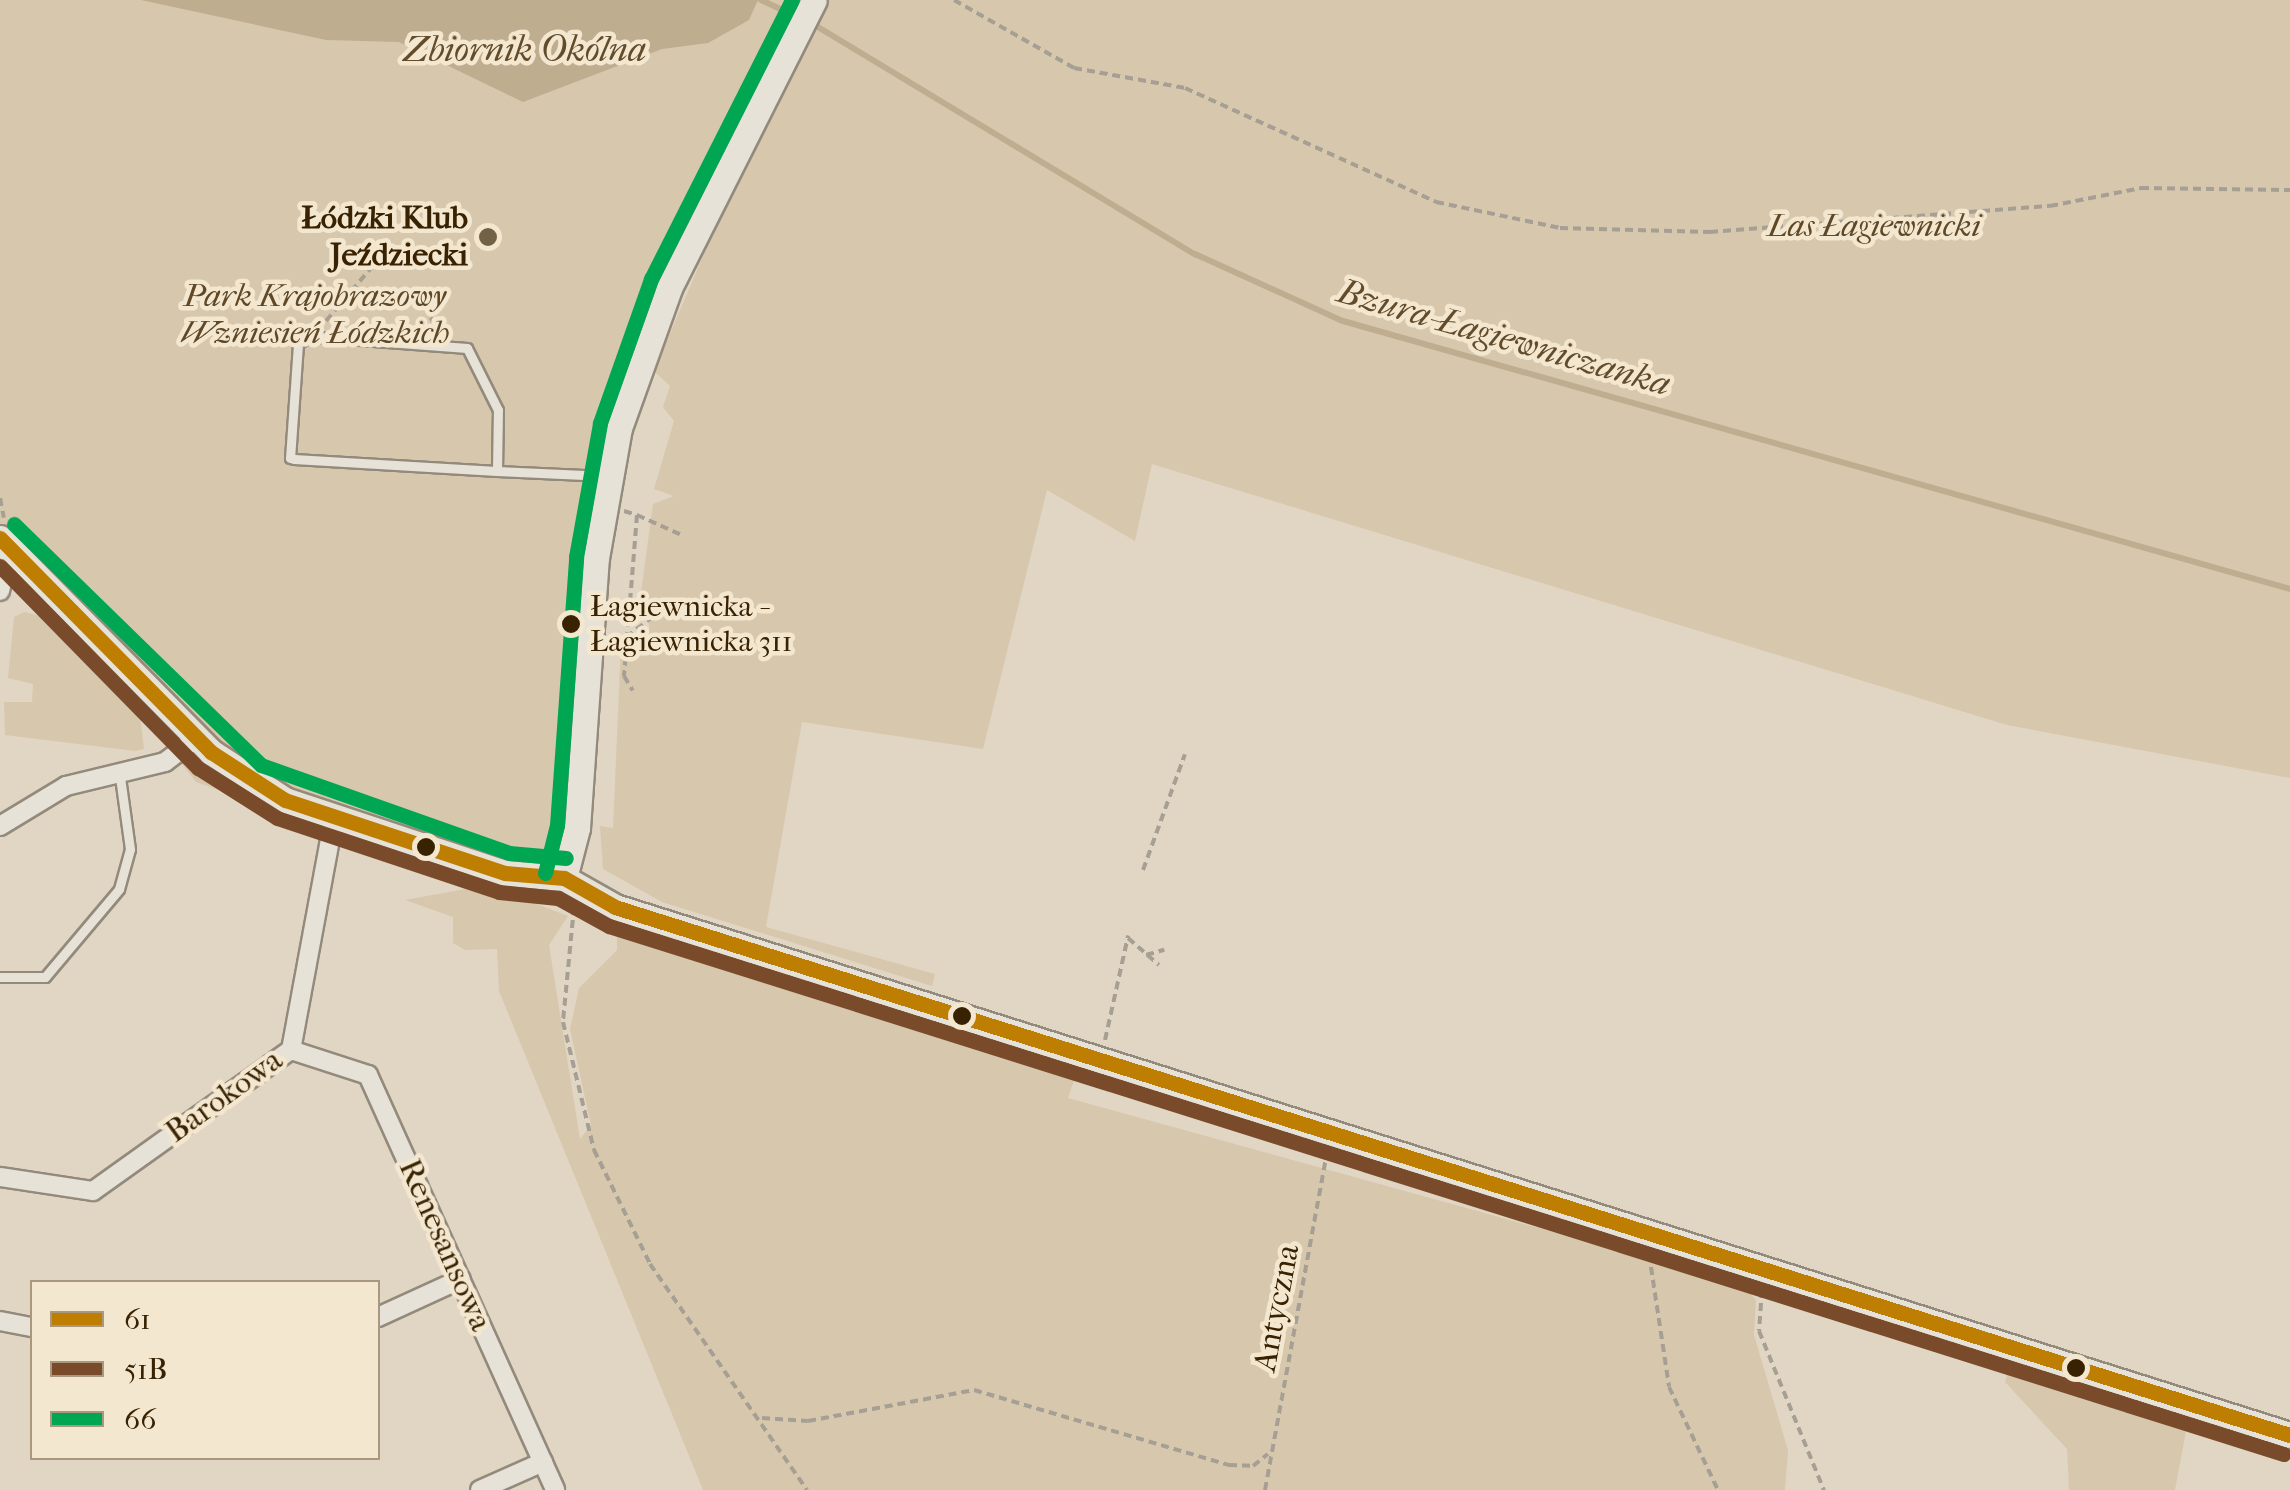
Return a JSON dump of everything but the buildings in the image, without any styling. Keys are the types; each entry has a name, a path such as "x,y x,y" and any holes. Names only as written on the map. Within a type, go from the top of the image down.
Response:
{"street":[{"path":"564,878 609,476 669,288 813,2"},
{"path":"0,591 5,538"},
{"path":"5,538 197,738 267,792 505,873 564,878 615,908 2290,1435"},
{"path":"0,826 66,786 119,770 165,762 197,738"},
{"name":"Barokowa","path":"0,1177 92,1191 290,1050 334,817"},
{"name":"Renesansowa","path":"290,1050 368,1075 555,1490"},
{"path":"380,1316 461,1279"},
{"path":"0,1321 30,1326"},
{"path":"480,1490 543,1462"}],"lane":[{"path":"497,471 498,410 467,348 444,342 313,336 295,350 290,458 497,471 609,476"},
{"path":"0,978 45,977 119,889 130,849 119,770"}],"path":[{"path":"954,0 1074,68 1185,88 1436,202 1560,228 1710,232 2050,206 2141,188 2290,190"},
{"path":"313,336 371,268"},
{"path":"425,306 444,342"},
{"path":"0,498 5,538"},
{"path":"614,508 684,536"},
{"path":"632,691 626,637 636,515"},
{"path":"626,637 663,609"},
{"path":"1143,870 1185,754"},
{"path":"564,878 575,920 563,1022 594,1150 650,1264 808,1490"},
{"path":"1105,1045 1128,937 1159,964"},
{"path":"1146,955 1164,950"},
{"name":"Antyczna","path":"1264,1490 1330,1133"},
{"path":"1652,1235 1647,1268 1662,1360 1718,1490"},
{"path":"1763,1270 1759,1332 1824,1490"},
{"path":"760,1418 808,1422 974,1390 1229,1465 1253,1466 1268,1454"}],"green space":[{"path":"0,0 2290,0 2290,778 2007,725 1152,464 1135,541 1047,490 983,749 802,722 766,927 935,974 932,986 662,902 603,869 600,826 613,828 621,644 650,628 641,592 653,504 674,496 654,489 674,421 663,407 670,386 654,371 724,207 602,444 572,912 196,782 139,709 144,749 135,751 5,735 4,702 32,702 33,684 8,678 14,617 24,612 50,618 120,684 0,529"},
{"path":"487,885 568,916 549,945 580,1139 591,1125 570,1029 579,988 617,950 617,929 1077,1072 1068,1098 1742,1284 1756,1300 1754,1335 1788,1450 1785,1490 703,1490 499,991 497,949 465,950 453,943 453,917 405,900"},
{"path":"2010,1365 2187,1426 2175,1490 2069,1490 2067,1449 2005,1382"}],"water":[{"name":"Zbiornik Okólna","path":"141,0 758,0 749,20 708,43 662,49 523,102 399,42 326,40"}],"waterway":[{"name":"Bzura-Łagiewniczanka","path":"761,0 796,16"},
{"name":"Bzura-Łagiewniczanka","path":"808,21 1195,254 1343,321 2290,589"}],"transit line":[{"name":"66","path":"545,873 557,825 576,557 600,423 651,279 792,0"},
{"name":"66","path":"14,524 261,765 509,853 566,858"},
{"name":"61","path":"0,538 211,752 285,800 505,873 564,878 615,907 2290,1435"},
{"name":"51B","path":"0,566 198,768 277,818 499,892 558,898 609,926 2284,1454"}],"place":[{"name":"Łódzki Klub Jeździecki","path":"488,237"},
{"name":"Łagiewnicka - Łagiewnicka 311","path":"571,624"}],"park label":[{"name":"Las Łagiewnicki","path":"1874,226"},
{"name":"Park Krajobrazowy Wzniesień Łódzkich","path":"315,316"}]}
